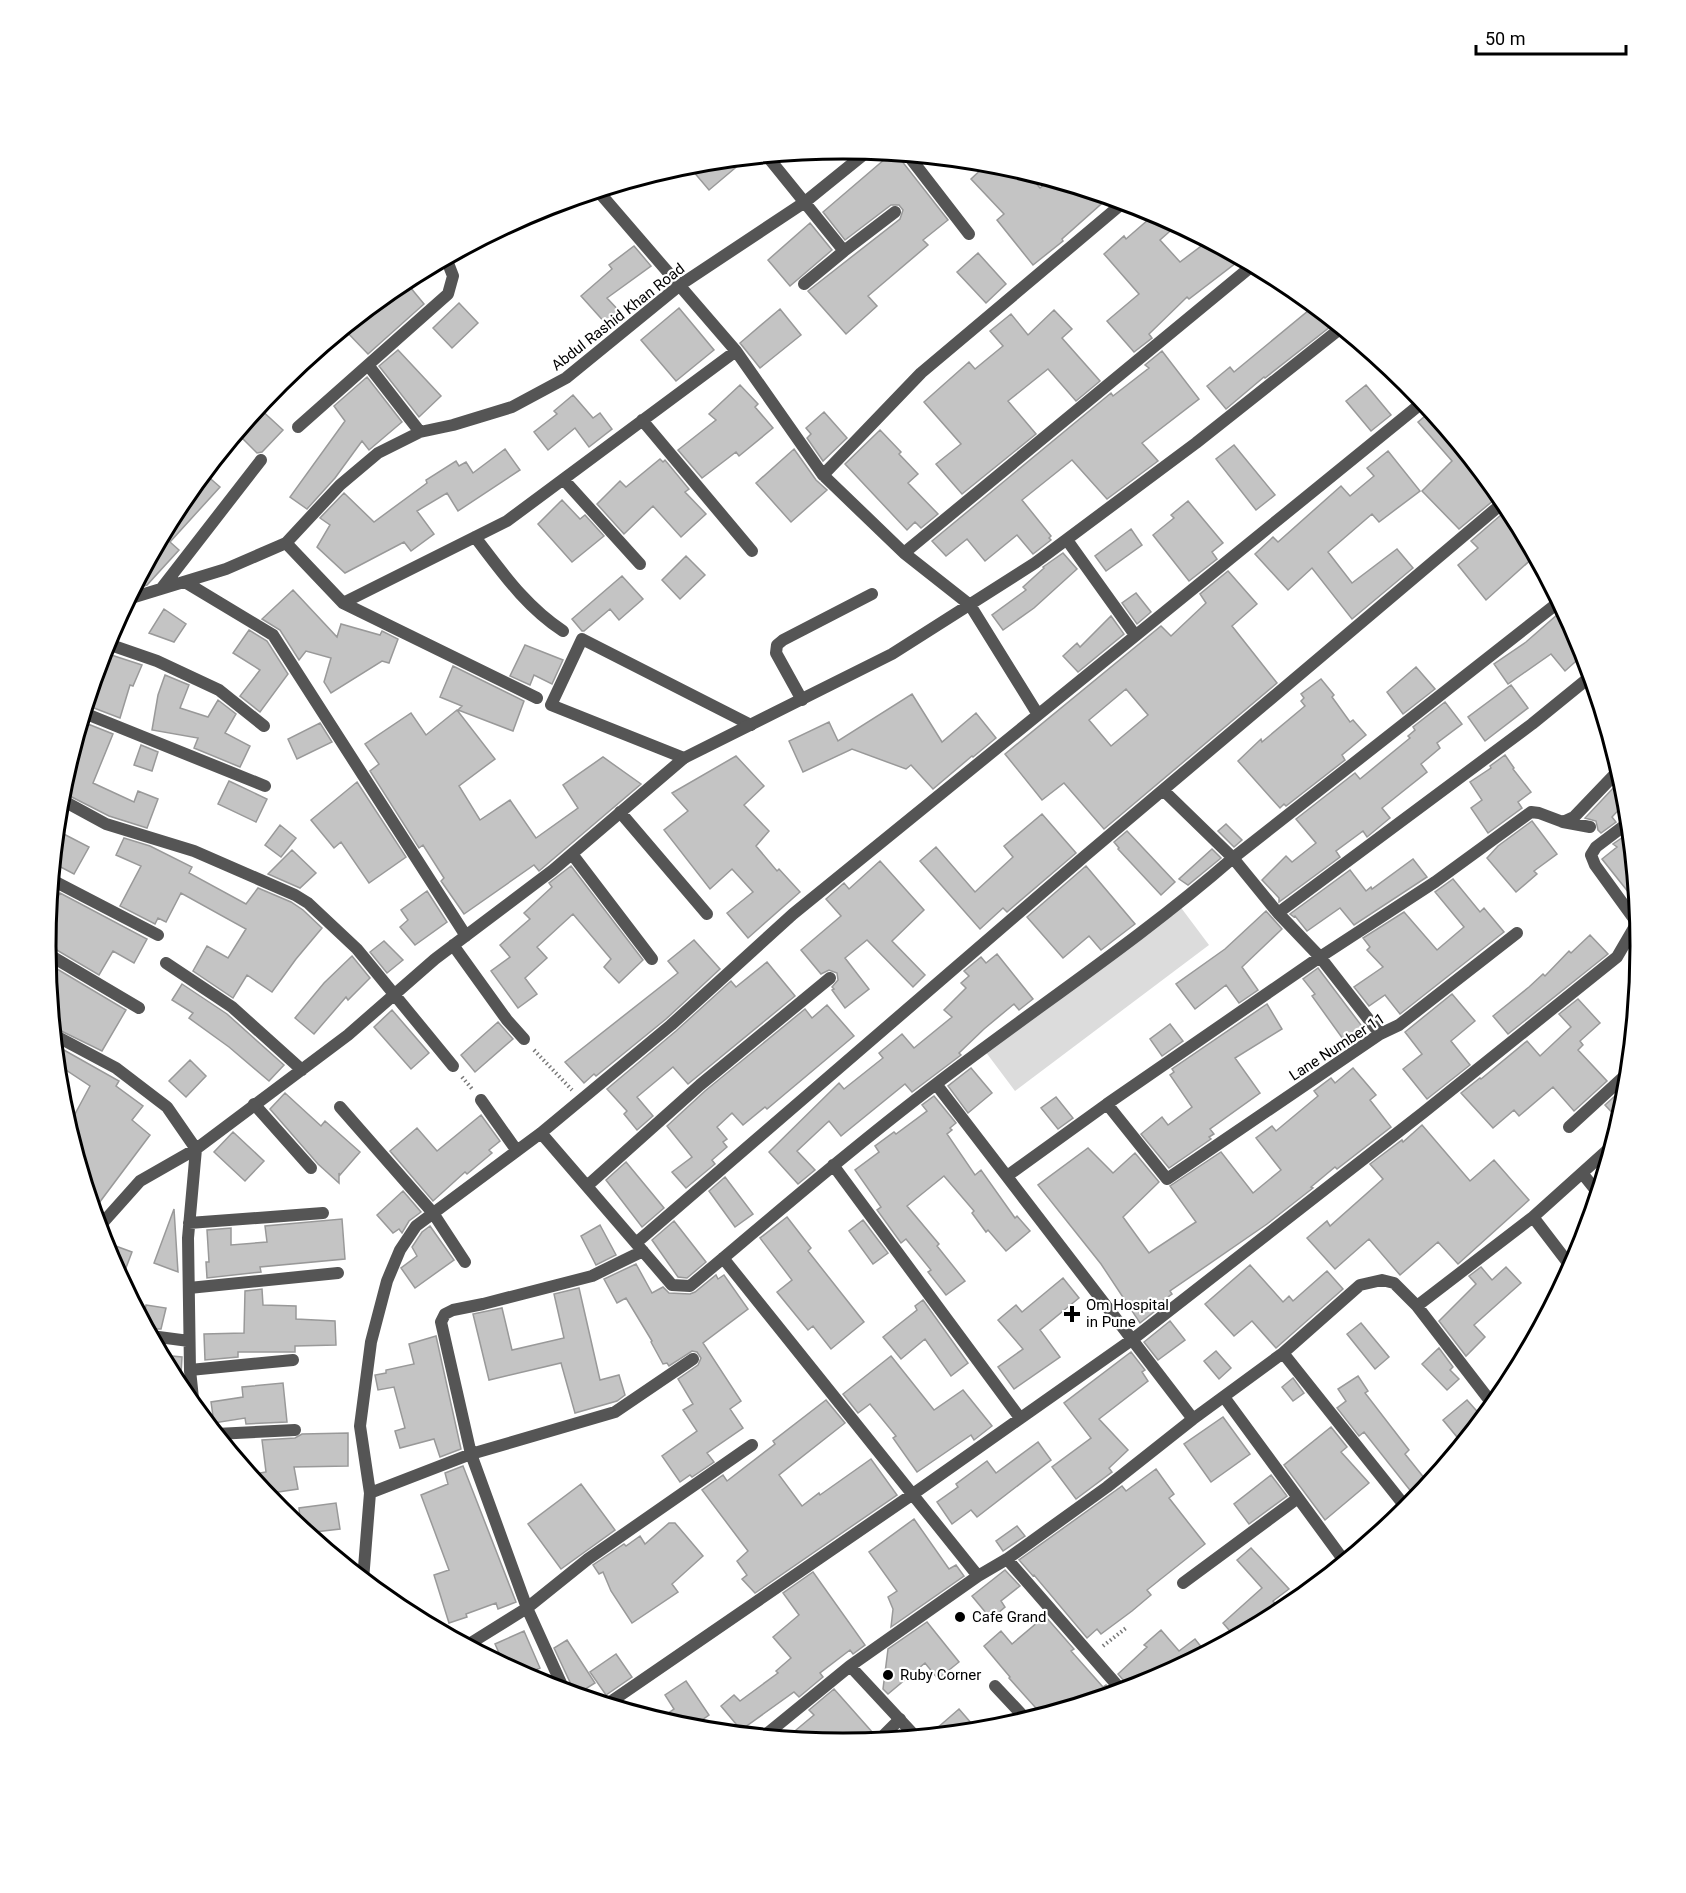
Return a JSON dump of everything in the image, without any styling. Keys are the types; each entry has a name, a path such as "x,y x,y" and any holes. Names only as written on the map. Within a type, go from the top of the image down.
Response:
{"street":[{"name":"Abdul Rashid Khan Road","path":"138,597 226,570 286,543 340,485 378,453 420,432 512,408 566,378 680,285 805,202 857,160"},
{"path":"773,163 844,251"},
{"path":"914,163 969,234"},
{"path":"603,197 736,351 823,475 904,553 970,605 1037,713"},
{"path":"823,475 921,373 1116,209"},
{"path":"804,284 895,212"},
{"path":"298,427 448,294 453,276 449,265"},
{"path":"904,553 1246,271"},
{"path":"105,1221 140,1181 196,1149 348,1035 453,945 572,854 684,758 892,654 1035,563 1196,443 1335,333"},
{"path":"344,603 507,521 736,351"},
{"path":"368,365 420,432"},
{"path":"364,1571 370,1492 360,1426 371,1342 387,1281 400,1250 416,1226 541,1133 671,1025 793,914 1037,713 1416,407"},
{"path":"642,420 752,551"},
{"path":"160,590 261,460"},
{"path":"564,480 640,564"},
{"path":"560,1681 527,1608 471,1454 441,1322 445,1314 453,1310 592,1276 639,1247 1163,790 1497,508"},
{"path":"475,537 520,595 542,617 563,631"},
{"path":"1067,540 1135,635"},
{"path":"286,543 344,603 537,698"},
{"path":"185,582 273,635 466,936"},
{"path":"802,700 776,653 777,645 872,594"},
{"path":"541,1133 672,1285 690,1286 833,1165 936,1084 1181,902 1233,858 1553,607"},
{"path":"684,758 551,705 582,639 751,725"},
{"path":"114,646 158,662 219,690 264,726"},
{"path":"1278,913 1532,724 1585,681"},
{"path":"90,716 265,786"},
{"path":"1563,822 1574,817 1612,778"},
{"path":"1163,790 1233,858 1278,913 1320,957 1380,1034"},
{"path":"69,804 106,824 194,851 295,895 308,903 357,949 453,1066"},
{"path":"620,812 707,914"},
{"path":"1007,1176 1320,957 1435,882 1531,812 1563,822 1590,827"},
{"path":"1621,828 1596,847 1591,855 1595,865 1629,910"},
{"path":"572,854 652,959"},
{"path":"58,883 158,935"},
{"name":"Lane Number 11","path":"1107,1104 1167,1179 1380,1034 1399,1025 1517,933"},
{"path":"614,1699 1133,1339 1424,1112 1617,957 1630,936"},
{"path":"453,945 507,1020 524,1039"},
{"path":"56,959 139,1008"},
{"path":"166,963 232,1007 302,1070"},
{"path":"587,1186 700,1085 830,978"},
{"path":"61,1039 116,1068 167,1107 196,1149 189,1223 189,1341 192,1390"},
{"path":"1569,1127 1618,1082"},
{"path":"936,1084 1193,1419"},
{"path":"481,1100 517,1151"},
{"path":"254,1104 311,1168"},
{"path":"340,1107 433,1214 465,1262"},
{"path":"1418,1306 1533,1217 1603,1154"},
{"path":"833,1165 1020,1418"},
{"path":"1582,1173 1593,1187"},
{"path":"189,1223 323,1213"},
{"path":"1533,1217 1566,1260"},
{"path":"723,1258 978,1576"},
{"path":"189,1288 338,1273"},
{"path":"771,1730 850,1666 978,1576 1007,1559 1107,1487 1193,1419 1283,1353 1360,1285 1382,1280 1394,1283 1418,1306 1488,1398"},
{"path":"159,1337 189,1341"},
{"path":"1283,1353 1401,1502"},
{"path":"370,1492 471,1454 615,1412 693,1359"},
{"path":"190,1370 293,1360"},
{"path":"1224,1397 1341,1556"},
{"path":"224,1434 295,1430"},
{"path":"474,1641 527,1608 588,1559 752,1445"},
{"path":"1183,1582 1298,1498"},
{"path":"1007,1559 1116,1684"},
{"path":"850,1666 910,1731"},
{"path":"995,1686 1021,1713"},
{"path":"887,1732 900,1719"}],"path":[{"path":"524,1039 581,1100"},
{"path":"453,1066 481,1100"},
{"path":"1091,1656 1126,1628"}],"shaded area":[{"path":"1179,905 1209,945 1015,1091 985,1051"}],"building":[{"path":"883,161 895,161 902,162 948,220 923,240 928,245 868,296 877,306 846,334 808,291 900,219 903,210 899,205 891,205 845,240 823,212"},
{"path":"737,166 709,190 695,173"},
{"path":"979,171 997,174 1036,183 1040,188 1043,185 1047,186 1102,203 1062,239 1063,241 1033,265 997,220 1004,214 971,179"},
{"path":"1147,220 1170,231 1160,240 1180,262 1202,246 1235,264 1189,299 1187,297 1149,334 1152,338 1134,352 1107,321 1139,294 1104,254 1124,236 1126,239"},
{"path":"810,223 832,250 790,286 768,260"},
{"path":"634,246 651,266 607,298 621,313 607,325 581,296 612,269 609,265"},
{"path":"978,253 1006,284 986,303 957,272"},
{"path":"411,288 424,304 368,354 349,334"},
{"path":"459,303 478,323 452,348 433,328"},
{"path":"679,308 714,350 676,381 641,340"},
{"path":"780,309 801,335 760,368 740,343"},
{"path":"1054,310 1072,329 1062,338 1100,381 1076,401 1048,369 1008,401 1036,434 962,494 936,464 961,444 924,402 969,362 975,369 1003,346 990,331 1011,314 1028,335"},
{"path":"1307,311 1329,328 1226,409 1207,386 1230,367 1234,372"},
{"path":"398,350 441,396 419,417 379,366"},
{"path":"1162,351 1199,399 1142,443 1158,461 1107,499 1072,460 1022,500 1051,536 1049,538 1051,540 1033,554 1017,535 985,561 967,539 946,556 932,541 1111,393 1113,396 1149,368 1145,365"},
{"path":"367,377 402,422 369,450 362,441 335,478 307,509 290,497 345,421 334,406"},
{"path":"740,385 758,404 755,407 773,428 739,456 736,452 702,478 678,450 716,420 709,414"},
{"path":"1366,385 1391,415 1371,431 1346,401"},
{"path":"573,395 593,418 600,413 612,429 589,447 575,428 548,450 534,432 557,414 554,411"},
{"path":"824,412 847,438 823,461 807,438 811,434 806,428"},
{"path":"264,413 283,430 262,452 257,453 242,438"},
{"path":"1425,416 1435,427 1492,501 1459,529 1422,491 1452,461 1418,422"},
{"path":"880,430 918,474 908,483 938,514 921,528 915,522 907,530 845,464"},
{"path":"1234,445 1275,495 1256,510 1216,459"},
{"path":"505,449 520,470 458,511 447,493 417,511 434,534 411,551 404,542 345,573 317,547 330,525 320,518 344,493 374,522 427,483 426,480 456,461 459,466 466,462 473,473"},
{"path":"794,449 816,480 827,490 791,522 756,483"},
{"path":"1388,451 1420,491 1379,522 1372,514 1328,552 1352,583 1397,549 1413,568 1352,619 1312,568 1288,590 1255,554 1273,537 1278,542 1341,486 1350,496 1374,476 1367,468"},
{"path":"660,459 663,462 665,460 689,489 685,492 706,514 681,537 653,506 624,534 597,504 620,481 626,487"},
{"path":"210,478 220,487 170,542 179,550 147,585 143,586 161,553"},
{"path":"562,500 580,519 585,515 604,536 572,562 538,524"},
{"path":"1188,501 1223,543 1212,552 1217,559 1189,581 1153,535 1174,518 1171,515"},
{"path":"1501,515 1529,561 1486,600 1458,565 1478,548 1471,541"},
{"path":"1131,529 1142,545 1106,571 1095,556"},
{"path":"1063,553 1077,569 1034,608 1003,630 992,615 1026,590 1023,587 1043,567"},
{"path":"686,556 705,575 680,599 662,580"},
{"path":"1228,571 1257,604 1232,626 1277,683 1104,829 1064,783 1042,800 1005,754 1161,626 1171,636 1206,603 1200,594","holes":["1126,689 1148,715 1111,746 1089,720"]},
{"path":"622,576 643,599 619,620 610,609 582,631 572,619"},
{"path":"293,590 337,637 341,624 380,635 382,631 398,639 389,663 382,661 331,693 324,682 331,658 306,651 299,660 280,630 262,619"},
{"path":"1136,593 1151,612 1137,624 1122,603"},
{"path":"164,609 186,624 174,642 149,633"},
{"path":"1557,615 1577,660 1565,671 1551,654 1508,684 1494,664 1526,642"},
{"path":"1111,616 1124,634 1078,672 1063,656 1077,643 1080,647"},
{"path":"249,630 267,641 288,674 260,712 240,696 260,670 233,653"},
{"path":"525,645 563,660 552,684 534,675 530,685 510,676"},
{"path":"111,655 142,665 133,686 130,685 120,718 93,708"},
{"path":"453,666 524,701 513,731 458,710 462,706 440,697"},
{"path":"1416,667 1435,689 1403,714 1387,692"},
{"path":"165,675 189,685 180,708 208,717 218,700 236,714 225,733 250,746 240,767 194,748 198,738 152,730 158,695"},
{"path":"1321,679 1334,695 1332,697 1350,722 1353,720 1366,735 1342,755 1345,760 1286,806 1284,804 1280,808 1238,761 1261,739 1262,742 1305,706 1301,701 1304,698 1301,694"},
{"path":"1511,685 1528,708 1485,741 1468,717"},
{"path":"912,694 942,742 976,713 996,738 933,789 911,765 906,769 852,749 803,772 789,741 829,722 838,741"},
{"path":"1445,702 1462,724 1437,743 1440,748 1421,764 1427,772 1382,808 1390,818 1367,837 1363,831 1336,851 1340,857 1279,902 1279,898 1262,880 1286,856 1292,862 1316,843 1296,819 1355,773 1360,779 1410,738 1408,736 1415,730 1413,727"},
{"path":"457,710 495,759 459,786 480,820 510,800 536,838 578,808 563,785 603,757 641,784 539,871 534,865 464,914 441,881 444,878 423,845 419,848 370,771 379,764 365,744 411,713 426,735"},
{"path":"320,723 332,742 297,759 288,739"},
{"path":"88,724 113,734 93,783 134,802 138,791 158,799 147,828 109,816 70,796"},
{"path":"141,745 158,752 152,771 134,765"},
{"path":"1505,755 1531,792 1518,802 1522,808 1488,833 1471,808 1482,800 1470,782"},
{"path":"736,756 764,786 744,805 769,831 756,846 777,871 779,869 800,892 748,938 727,913 753,892 732,869 710,889 664,830 688,811 672,793"},
{"path":"229,781 267,799 256,822 218,804"},
{"path":"357,782 406,857 369,883 341,842 334,848 311,820"},
{"path":"1614,787 1618,811 1612,817 1616,822 1601,833 1596,821 1585,818"},
{"path":"1042,814 1076,853 1007,912 1003,908 980,929 920,861 936,847 975,892 1013,857 1004,846"},
{"path":"1532,821 1557,854 1534,871 1537,874 1516,892 1487,858 1498,846"},
{"path":"1226,824 1242,840 1234,847 1218,831"},
{"path":"280,825 296,838 281,857 265,845"},
{"path":"1127,831 1175,882 1161,895 1114,842"},
{"path":"64,834 89,847 74,874 60,867"},
{"path":"1623,837 1629,893 1602,859 1617,847 1613,844"},
{"path":"124,838 150,846 192,867 189,873 246,904 258,888 291,902 322,928 272,992 247,975 233,998 193,971 207,946 228,958 246,929 181,893 166,922 158,918 155,924 120,906 141,866 116,855"},
{"path":"1212,849 1221,858 1188,885 1179,879"},
{"path":"292,850 316,873 300,888 268,874"},
{"path":"1413,859 1427,877 1354,925 1340,908 1307,931 1295,916 1290,914 1350,870 1366,891"},
{"path":"880,861 924,910 892,941 925,975 913,987 867,940 845,958 869,989 845,1008 832,990 838,980 837,973 829,970 821,974 801,950 841,916 826,899 844,883 849,889"},
{"path":"571,866 643,960 619,983 604,967 611,959 573,914 537,947 547,958 525,978 537,994 518,1008 491,971 510,957 500,945 530,919 524,913 552,887 549,883"},
{"path":"1086,866 1135,924 1101,950 1089,936 1063,958 1027,917"},
{"path":"1453,879 1480,912 1484,908 1504,932 1400,1014 1385,995 1369,1006 1354,987 1383,967 1367,950 1370,947 1363,938 1404,912 1437,950 1464,927 1435,892"},
{"path":"427,891 447,922 415,945 400,927 408,920 401,910"},
{"path":"60,893 147,939 134,963 113,951 99,975 56,950 57,899"},
{"path":"1266,911 1282,929 1242,967 1258,990 1239,1003 1226,985 1195,1009 1176,984 1225,949"},
{"path":"1590,935 1608,954 1508,1034 1493,1016 1543,974 1545,976 1569,951 1571,953"},
{"path":"694,940 720,969 666,1019 596,1076 594,1074 584,1083 565,1062 678,973 668,961"},
{"path":"384,941 403,960 387,973 370,952"},
{"path":"997,954 1033,999 1019,1010 1014,1004 959,1053 961,1055 912,1092 905,1084 841,1136 829,1121 797,1151 815,1170 798,1184 769,1152 839,1083 844,1089 883,1058 879,1053 902,1034 914,1048 952,1017 944,1010 966,988 961,983 969,976 964,971 981,957 986,963"},
{"path":"352,956 370,978 348,1000 346,997 314,1034 295,1018 324,983"},
{"path":"767,962 795,996 688,1084 673,1067 637,1097 653,1116 637,1130 624,1114 627,1111 607,1089 731,981 736,987"},
{"path":"1318,968 1367,1033 1348,1046 1312,996 1315,994 1303,979"},
{"path":"56,969 126,1010 102,1051 60,1031"},
{"path":"182,984 227,1014 284,1065 269,1081 229,1047 189,1018 193,1013 172,1000"},
{"path":"1452,994 1475,1021 1451,1041 1470,1065 1427,1099 1403,1069 1422,1054 1405,1032"},
{"path":"1578,999 1600,1023 1580,1041 1583,1045 1578,1050 1607,1081 1574,1111 1553,1087 1519,1116 1514,1110 1493,1128 1461,1093 1527,1041 1540,1056 1571,1027 1559,1014"},
{"path":"1267,1004 1282,1029 1235,1058 1260,1093 1210,1129 1214,1134 1209,1137 1211,1139 1169,1168 1141,1134 1162,1117 1168,1125 1192,1107 1170,1075 1174,1072 1172,1069"},
{"path":"827,1005 854,1036 767,1109 765,1107 743,1125 732,1113 717,1127 727,1139 723,1142 727,1147 712,1160 715,1164 686,1188 672,1172 692,1157 667,1126 705,1091 805,1009 812,1018"},
{"path":"392,1010 429,1053 411,1069 374,1027"},
{"path":"498,1022 513,1039 475,1072 461,1055"},
{"path":"1170,1024 1183,1041 1162,1056 1150,1039"},
{"path":"62,1049 119,1081 116,1086 143,1106 132,1120 150,1135 98,1204 74,1115 90,1086 66,1070"},
{"path":"190,1060 206,1076 186,1097 169,1081"},
{"path":"971,1068 992,1093 968,1113 948,1086"},
{"path":"1353,1068 1376,1095 1370,1100 1391,1127 1337,1169 1335,1167 1311,1187 1313,1188 1267,1224 1170,1291 1172,1294 1158,1304 1160,1307 1140,1323 1101,1264 1038,1185 1088,1148 1113,1173 1135,1153 1159,1182 1123,1217 1149,1253 1196,1222 1170,1186 1221,1152 1253,1193 1281,1170 1256,1138 1272,1126 1276,1131 1318,1096 1314,1091 1331,1078 1335,1083"},
{"path":"285,1093 321,1126 325,1121 360,1152 340,1175 339,1173 339,1183 318,1164 270,1109"},
{"path":"1616,1095 1612,1113 1605,1105"},
{"path":"934,1096 956,1123 947,1134 975,1175 981,1170 1015,1218 1017,1216 1030,1231 1006,1251 988,1230 986,1232 972,1213 974,1211 944,1176 907,1206 939,1244 937,1246 965,1281 946,1295 928,1272 931,1270 906,1239 901,1243 877,1210 881,1207 855,1170 879,1152 875,1146 927,1111 922,1105"},
{"path":"1056,1097 1073,1118 1058,1129 1041,1108"},
{"path":"481,1115 500,1141 489,1150 492,1153 467,1174 465,1172 433,1201 390,1151 417,1128 437,1151"},
{"path":"1422,1125 1470,1181 1494,1160 1529,1200 1458,1264 1438,1242 1400,1275 1369,1239 1335,1269 1307,1238 1327,1221 1330,1226 1383,1179 1370,1164 1402,1140 1403,1142"},
{"path":"233,1132 264,1161 245,1181 214,1152"},
{"path":"626,1162 664,1208 642,1227 606,1180"},
{"path":"725,1177 753,1214 735,1227 709,1191"},
{"path":"403,1191 421,1212 409,1221 402,1233 399,1229 393,1233 377,1215"},
{"path":"174,1209 178,1272 154,1263"},
{"path":"787,1217 811,1248 808,1251 864,1322 831,1349 813,1326 808,1330 777,1292 792,1280 760,1238"},
{"path":"342,1219 345,1259 260,1267 261,1272 207,1278 206,1262 209,1262 207,1230 231,1228 231,1245 267,1242 265,1226"},
{"path":"863,1220 888,1253 873,1264 849,1231"},
{"path":"674,1221 706,1262 687,1278 678,1277 652,1240"},
{"path":"600,1225 616,1255 596,1265 581,1236"},
{"path":"430,1226 454,1260 415,1288 401,1268 417,1256 412,1247 422,1232"},
{"path":"114,1245 132,1252 125,1270"},
{"path":"636,1264 652,1293 663,1287 669,1293 690,1294 716,1275 718,1279 724,1275 748,1309 703,1343 741,1401 730,1409 743,1428 707,1453 714,1462 680,1482 662,1456 697,1431 683,1410 693,1404 678,1379 698,1365 701,1358 697,1352 692,1351 669,1366 667,1363 663,1364 626,1298 617,1303 604,1279"},
{"path":"1250,1265 1283,1302 1289,1296 1293,1301 1327,1271 1343,1289 1276,1348 1252,1321 1234,1336 1205,1304"},
{"path":"1481,1267 1492,1280 1506,1267 1521,1283 1474,1325 1485,1337 1466,1356 1439,1321 1476,1284 1469,1276"},
{"path":"1063,1278 1079,1298 1040,1330 1060,1357 1014,1389 998,1367 1023,1349 998,1320 1016,1305 1022,1312"},
{"path":"579,1288 600,1380 619,1375 625,1395 617,1401 575,1413 561,1363 489,1380 473,1314 502,1308 512,1350 564,1338 554,1294"},
{"path":"262,1289 263,1305 296,1306 296,1319 335,1321 336,1345 295,1346 295,1352 238,1352 238,1357 205,1360 204,1334 244,1333 245,1291"},
{"path":"923,1300 968,1363 951,1376 925,1339 901,1359 883,1337 917,1310 915,1306"},
{"path":"146,1305 166,1308 161,1329 155,1329 145,1310"},
{"path":"1170,1321 1185,1340 1158,1360 1144,1342"},
{"path":"1361,1323 1389,1357 1375,1369 1347,1334"},
{"path":"436,1336 461,1449 440,1457 434,1439 400,1448 395,1431 405,1428 394,1387 378,1390 375,1375 386,1373 386,1370 414,1364 409,1344"},
{"path":"1439,1348 1453,1367 1450,1370 1459,1379 1447,1390 1422,1364"},
{"path":"1216,1351 1231,1368 1219,1379 1204,1361"},
{"path":"1131,1352 1145,1370 1142,1372 1148,1381 1099,1419 1128,1450 1109,1468 1112,1472 1076,1499 1052,1467 1091,1438 1064,1403"},
{"path":"171,1356 182,1357 181,1373"},
{"path":"891,1356 934,1410 963,1390 992,1426 974,1440 971,1435 917,1472 893,1438 896,1436 870,1404 858,1413 843,1394"},
{"path":"1358,1376 1368,1391 1365,1393 1409,1450 1405,1454 1424,1478 1411,1491 1364,1432 1359,1436 1337,1408 1346,1401 1338,1389"},
{"path":"1293,1378 1304,1393 1293,1401 1282,1387"},
{"path":"283,1383 287,1422 246,1424 245,1418 216,1423 211,1402 243,1397 242,1387"},
{"path":"826,1400 845,1423 779,1475 802,1506 871,1459 897,1495 755,1593 742,1579 747,1575 737,1561 748,1551 702,1490 723,1475 727,1481 775,1444 773,1441"},
{"path":"1467,1400 1478,1412 1458,1438 1443,1420"},
{"path":"1223,1417 1250,1454 1211,1482 1184,1444"},
{"path":"1331,1427 1347,1447 1341,1452 1369,1483 1325,1520 1284,1465"},
{"path":"348,1433 348,1466 294,1467 298,1489 276,1492 258,1473 266,1472 262,1440 295,1438 302,1434"},
{"path":"1038,1442 1051,1460 977,1517 971,1510 952,1524 937,1502 958,1487 956,1484 987,1461 996,1473"},
{"path":"463,1466 516,1602 498,1609 496,1603 449,1623 434,1575 449,1570 421,1495 448,1484 445,1473"},
{"path":"1156,1469 1174,1494 1169,1498 1205,1544 1147,1590 1151,1595 1132,1611 1101,1634 1097,1629 1087,1638 1019,1560 1122,1486 1126,1491"},
{"path":"1271,1475 1287,1496 1249,1524 1234,1504"},
{"path":"581,1484 615,1530 561,1569 528,1524"},
{"path":"336,1503 340,1529 316,1532 300,1516 299,1508"},
{"path":"914,1519 949,1569 956,1565 964,1576 891,1627 893,1609 888,1597 897,1591 869,1552"},
{"path":"669,1523 675,1523 703,1556 672,1584 678,1592 632,1623 611,1591 603,1572 599,1574 593,1565 640,1536 645,1544"},
{"path":"1017,1526 1025,1536 1003,1551 996,1541"},
{"path":"1251,1548 1289,1589 1273,1601 1276,1604 1230,1632 1223,1623 1262,1588 1237,1560"},
{"path":"1005,1570 1020,1586 1001,1601 1005,1607 991,1619 972,1596"},
{"path":"813,1572 865,1645 853,1654 850,1650 820,1673 823,1677 799,1697 794,1692 745,1727 738,1727 721,1706 734,1695 740,1701 778,1673 776,1671 791,1658 773,1637 799,1615 783,1593"},
{"path":"1045,1616 1074,1649 1071,1651 1103,1687 1106,1685 1108,1687 1037,1709 984,1646 1001,1631 1012,1644"},
{"path":"927,1622 959,1662 938,1679 925,1663 888,1694 883,1689 888,1649"},
{"path":"1161,1630 1179,1651 1195,1639 1202,1647 1124,1681 1118,1674 1147,1647 1144,1645"},
{"path":"524,1631 540,1668 534,1671 497,1654 499,1653 495,1644"},
{"path":"567,1640 595,1683 584,1690 571,1685 554,1648"},
{"path":"616,1654 632,1677 606,1695 590,1672"},
{"path":"686,1681 709,1715 701,1721 667,1714 674,1709 665,1695"},
{"path":"834,1689 873,1733 798,1732 796,1730 814,1715 809,1710"},
{"path":"959,1709 971,1723 946,1727 937,1728"}],"place":[{"name":"Om Hospital in Pune","path":"1072,1314"},
{"name":"Cafe Grand","path":"960,1617"},
{"name":"Ruby Corner","path":"888,1675"}]}
